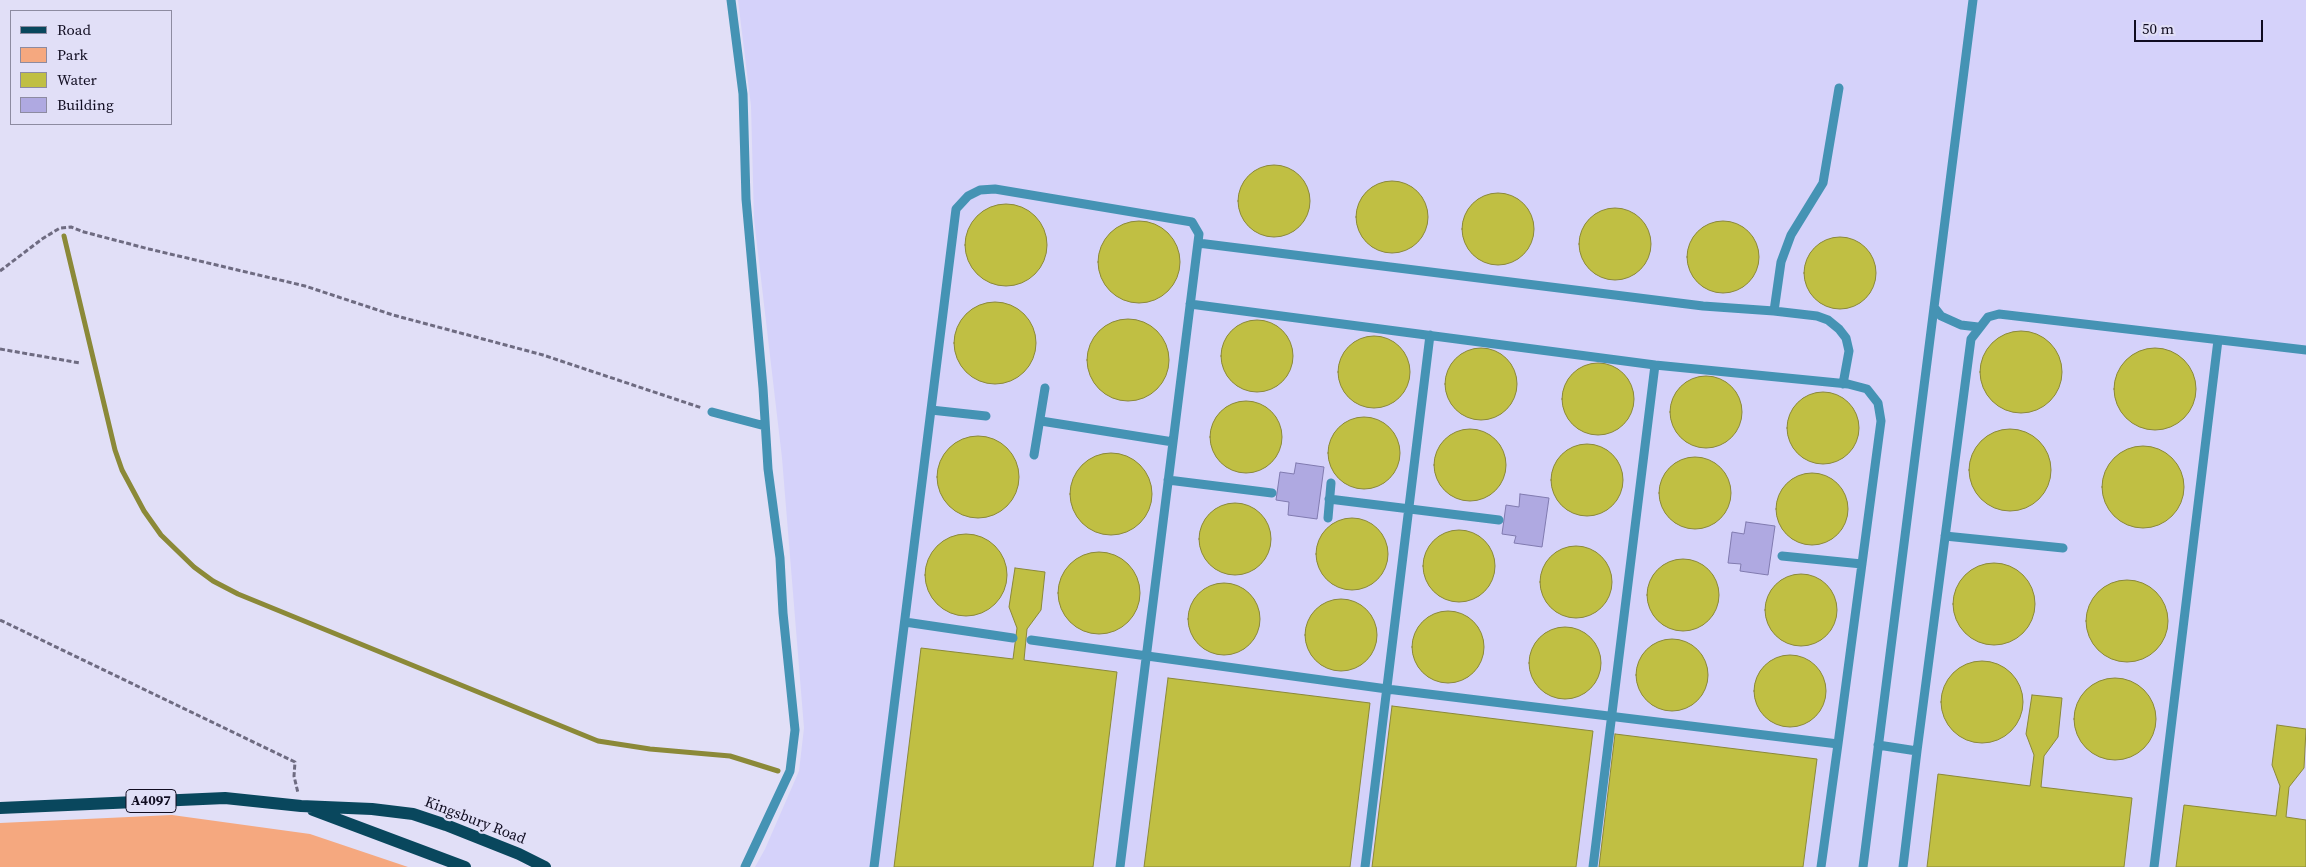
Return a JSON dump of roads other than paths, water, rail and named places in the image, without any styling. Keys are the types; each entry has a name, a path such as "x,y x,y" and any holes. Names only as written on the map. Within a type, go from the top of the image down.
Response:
{"main road":[{"name":"Kingsbury Road","path":"0,808 225,798 301,806 372,809 413,814 446,824 519,854 545,867"},
{"name":"Kingsbury Road","path":"301,806 465,867"}],"lane":[{"path":"731,0 743,94 746,198 765,426 780,558 784,622 795,730 790,771 745,867"},
{"path":"1862,867 1974,0"},
{"path":"1774,311 1781,262 1791,235 1823,183 1839,88"},
{"path":"874,867 956,209 968,196 980,190 995,189 1192,222 1199,234 1120,867"},
{"path":"1198,243 1693,305 1817,316 1828,320 1846,338 1849,351 1843,384"},
{"path":"1190,304 1655,365 1843,384 1867,389 1878,402 1881,421 1821,867"},
{"path":"1934,307 1941,316 1961,325 1978,327"},
{"path":"1903,867 1971,339 1978,327 1988,317 2000,314 2306,350"},
{"path":"1365,867 1430,335"},
{"path":"2154,867 2218,340"},
{"path":"1593,867 1655,365"},
{"path":"1034,456 1045,388"},
{"path":"931,410 986,416"},
{"path":"712,412 765,426"},
{"path":"1041,421 1173,442"},
{"path":"1168,480 1272,493"},
{"path":"1328,518 1331,483"},
{"path":"1329,499 1499,520"},
{"path":"1945,536 2063,548"},
{"path":"1782,556 1862,564"},
{"path":"905,622 1013,638"},
{"path":"1030,640 1387,689 1838,744"},
{"path":"1878,746 1917,751"}],"water":[{"path":"1274,165 1294,171 1304,181 1310,201 1304,221 1294,231 1274,237 1254,231 1244,221 1238,201 1244,181 1254,171"},
{"path":"1392,181 1412,187 1422,197 1428,217 1422,237 1412,247 1392,253 1372,247 1362,237 1356,217 1362,197 1372,187"},
{"path":"1498,193 1518,199 1528,209 1534,229 1528,249 1518,259 1498,265 1478,259 1468,249 1462,229 1468,209 1478,199"},
{"path":"998,204 1014,204 1029,211 1040,222 1047,237 1044,261 1035,274 1014,286 998,286 983,279 972,268 965,253 965,237 972,222 983,211"},
{"path":"1615,208 1635,214 1645,224 1651,244 1645,264 1635,274 1615,280 1595,274 1585,264 1579,244 1585,224 1595,214"},
{"path":"1131,221 1147,221 1162,228 1173,239 1180,254 1177,278 1168,291 1147,303 1131,303 1116,296 1105,285 1098,270 1098,254 1105,239 1116,228"},
{"path":"1723,221 1743,227 1753,237 1759,257 1753,277 1743,287 1723,293 1703,287 1693,277 1687,257 1693,237 1703,227"},
{"path":"1840,237 1860,243 1870,253 1876,273 1870,293 1860,303 1840,309 1820,303 1810,293 1804,273 1810,253 1820,243"},
{"path":"987,302 1003,302 1018,309 1029,320 1036,335 1033,359 1024,372 1003,384 987,384 972,377 961,366 954,351 954,335 961,320 972,309"},
{"path":"1120,319 1136,319 1151,326 1162,337 1169,352 1166,376 1157,389 1136,401 1120,401 1105,394 1094,383 1087,368 1087,352 1094,337 1105,326"},
{"path":"1257,320 1277,326 1287,336 1293,356 1287,376 1277,386 1257,392 1237,386 1227,376 1221,356 1227,336 1237,326"},
{"path":"2013,331 2029,331 2044,338 2055,349 2062,364 2059,388 2050,401 2029,413 2013,413 1998,406 1987,395 1980,380 1980,364 1987,349 1998,338"},
{"path":"1374,336 1394,342 1404,352 1410,372 1404,392 1394,402 1374,408 1354,402 1344,392 1338,372 1344,352 1354,342"},
{"path":"1481,348 1501,354 1511,364 1517,384 1511,404 1501,414 1481,420 1461,414 1451,404 1445,384 1451,364 1461,354"},
{"path":"2147,348 2163,348 2178,355 2189,366 2196,381 2193,405 2184,418 2163,430 2147,430 2132,423 2121,412 2114,397 2114,381 2121,366 2132,355"},
{"path":"1598,363 1618,369 1628,379 1634,399 1628,419 1618,429 1598,435 1578,429 1568,419 1562,399 1568,379 1578,369"},
{"path":"1706,376 1726,382 1736,392 1742,412 1736,432 1726,442 1706,448 1686,442 1676,432 1670,412 1676,392 1686,382"},
{"path":"1823,392 1843,398 1853,408 1859,428 1853,448 1843,458 1823,464 1803,458 1793,448 1787,428 1793,408 1803,398"},
{"path":"1246,401 1266,407 1276,417 1282,437 1276,457 1266,467 1246,473 1226,467 1216,457 1210,437 1216,417 1226,407"},
{"path":"1364,417 1384,423 1394,433 1400,453 1394,473 1384,483 1364,489 1344,483 1334,473 1328,453 1334,433 1344,423"},
{"path":"1470,429 1490,435 1500,445 1506,465 1500,485 1490,495 1470,501 1450,495 1440,485 1434,465 1440,445 1450,435"},
{"path":"2002,429 2018,429 2033,436 2044,447 2051,462 2048,486 2039,499 2018,511 2002,511 1987,504 1976,493 1969,478 1969,462 1976,447 1987,436"},
{"path":"970,436 986,436 1001,443 1012,454 1019,469 1016,493 1007,506 986,518 970,518 955,511 944,500 937,485 937,469 944,454 955,443"},
{"path":"1587,444 1607,450 1617,460 1623,480 1617,500 1607,510 1587,516 1567,510 1557,500 1551,480 1557,460 1567,450"},
{"path":"2135,446 2151,446 2166,453 2177,464 2184,479 2181,503 2172,516 2151,528 2135,528 2120,521 2109,510 2102,495 2102,479 2109,464 2120,453"},
{"path":"1103,453 1119,453 1134,460 1145,471 1152,486 1149,510 1140,523 1119,535 1103,535 1088,528 1077,517 1070,502 1070,486 1077,471 1088,460"},
{"path":"1695,457 1715,463 1725,473 1731,493 1725,513 1715,523 1695,529 1675,523 1665,513 1659,493 1665,473 1675,463"},
{"path":"1812,473 1832,479 1842,489 1848,509 1842,529 1832,539 1812,545 1792,539 1782,529 1776,509 1782,489 1792,479"},
{"path":"1235,503 1255,509 1265,519 1271,539 1265,559 1255,569 1235,575 1215,569 1205,559 1199,539 1205,519 1215,509"},
{"path":"1352,518 1372,524 1382,534 1388,554 1382,574 1372,584 1352,590 1332,584 1322,574 1316,554 1322,534 1332,524"},
{"path":"1459,530 1479,536 1489,546 1495,566 1489,586 1479,596 1459,602 1439,596 1429,586 1423,566 1429,546 1439,536"},
{"path":"958,534 974,534 989,541 1000,552 1007,567 1004,591 995,604 974,616 958,616 943,609 932,598 925,583 925,567 932,552 943,541"},
{"path":"1576,546 1596,552 1606,562 1612,582 1606,602 1596,612 1576,618 1556,612 1546,602 1540,582 1546,562 1556,552"},
{"path":"1091,552 1107,552 1122,559 1133,570 1140,585 1137,609 1128,622 1107,634 1091,634 1076,627 1065,616 1058,601 1058,585 1065,570 1076,559"},
{"path":"1683,559 1703,565 1713,575 1719,595 1713,615 1703,625 1683,631 1663,625 1653,615 1647,595 1653,575 1663,565"},
{"path":"1986,563 2002,563 2017,570 2028,581 2035,596 2032,620 2023,633 2002,645 1986,645 1971,638 1960,627 1953,612 1953,596 1960,581 1971,570"},
{"path":"1015,568 1045,572 1041,610 1027,629 1024,660 1117,672 1093,867 894,867 921,648 1013,659 1017,628 1009,607"},
{"path":"1801,574 1821,580 1831,590 1837,610 1831,630 1821,640 1801,646 1781,640 1771,630 1765,610 1771,590 1781,580"},
{"path":"2119,580 2135,580 2150,587 2161,598 2168,613 2165,637 2156,650 2135,662 2119,662 2104,655 2093,644 2086,629 2086,613 2093,598 2104,587"},
{"path":"1224,583 1244,589 1254,599 1260,619 1254,639 1244,649 1224,655 1204,649 1194,639 1188,619 1194,599 1204,589"},
{"path":"1341,599 1361,605 1371,615 1377,635 1371,655 1361,665 1341,671 1321,665 1311,655 1305,635 1311,615 1321,605"},
{"path":"1448,611 1468,617 1478,627 1484,647 1478,667 1468,677 1448,683 1428,677 1418,667 1412,647 1418,627 1428,617"},
{"path":"1565,627 1585,633 1595,643 1601,663 1595,683 1585,693 1565,699 1545,693 1535,683 1529,663 1535,643 1545,633"},
{"path":"1672,639 1692,645 1702,655 1708,675 1702,695 1692,705 1672,711 1652,705 1642,695 1636,675 1642,655 1652,645"},
{"path":"1790,655 1810,661 1820,671 1826,691 1820,711 1810,721 1790,727 1770,721 1760,711 1754,691 1760,671 1770,661"},
{"path":"1974,661 1990,661 2005,668 2016,679 2023,694 2020,718 2011,731 1990,743 1974,743 1959,736 1948,725 1941,710 1941,694 1948,679 1959,668"},
{"path":"1168,678 1370,703 1350,867 1144,867"},
{"path":"2107,678 2123,678 2138,685 2149,696 2156,711 2153,735 2144,748 2123,760 2107,760 2092,753 2081,742 2074,727 2074,711 2081,696 2092,685"},
{"path":"2032,695 2062,698 2058,737 2044,756 2041,787 2132,798 2124,867 1927,867 1938,774 2030,786 2034,755 2026,734"},
{"path":"1392,706 1593,731 1576,867 1372,867"},
{"path":"2277,725 2306,729 2304,768 2289,787 2286,817 2306,820 2306,867 2176,867 2184,805 2276,816 2280,786 2272,765"},
{"path":"1615,734 1817,759 1803,867 1599,867"}],"waterway":[{"path":"64,236 115,450 122,470 144,511 161,535 194,567 213,581 238,594 598,741 650,749 730,756 778,771"}]}
